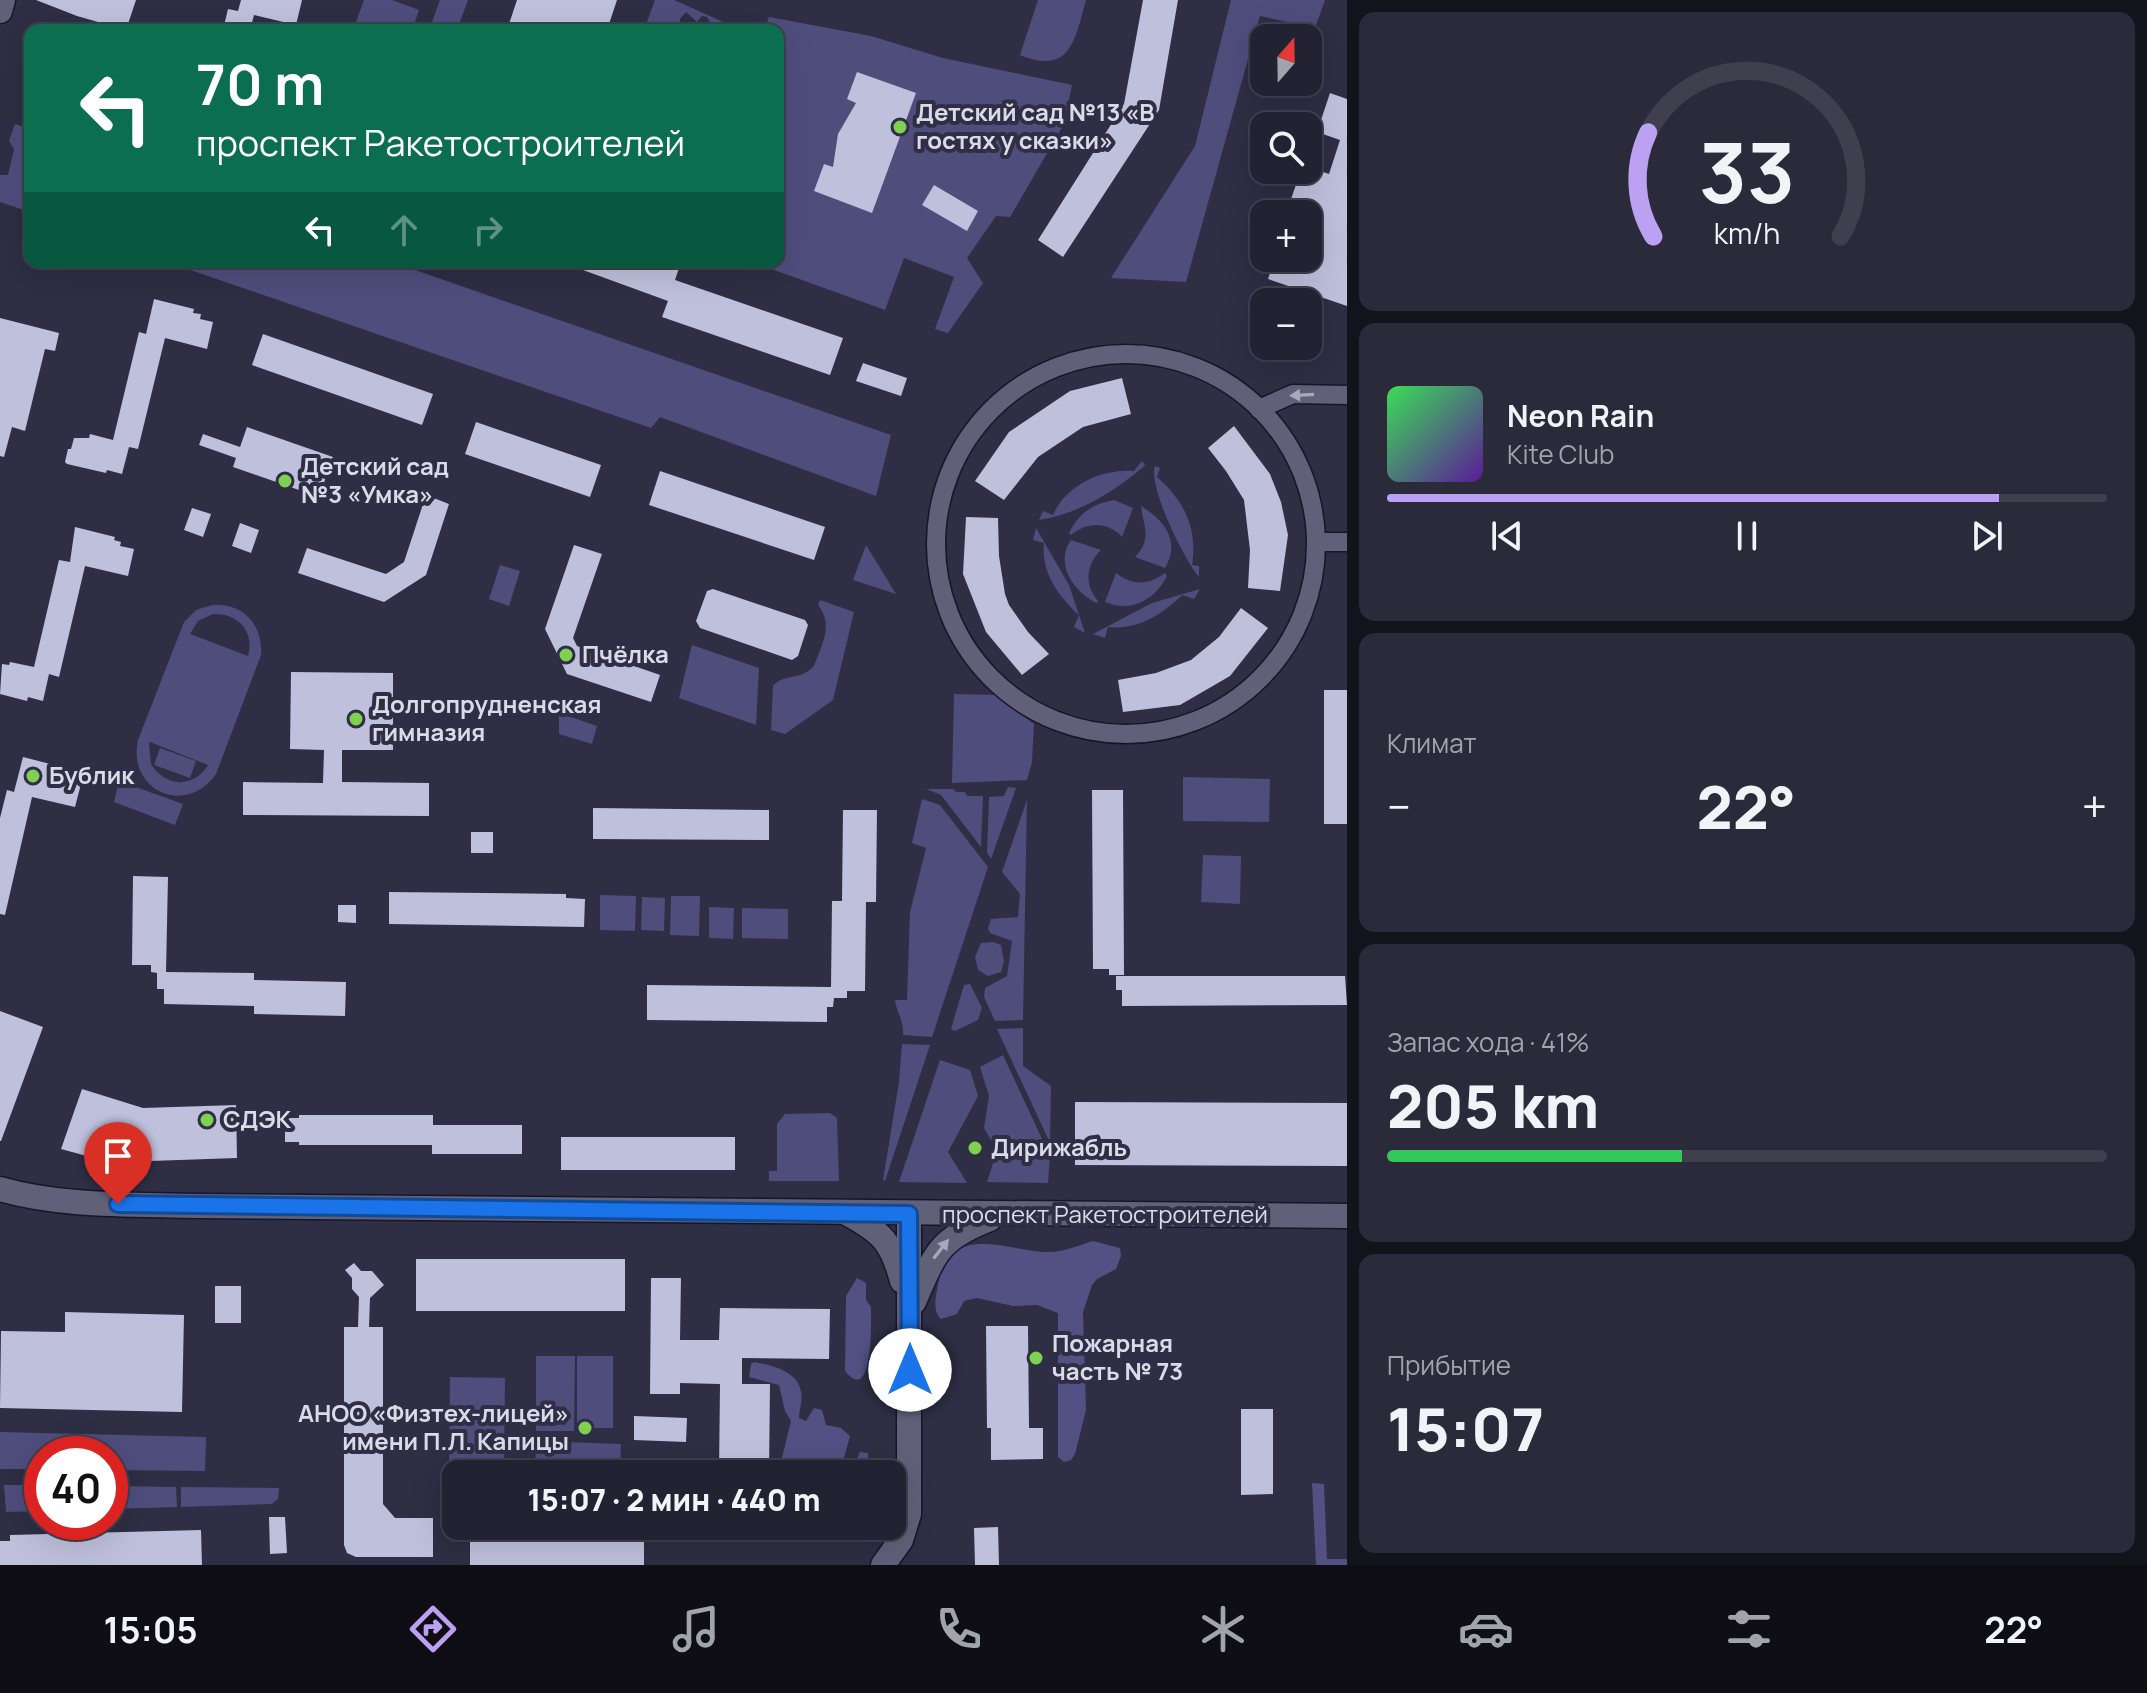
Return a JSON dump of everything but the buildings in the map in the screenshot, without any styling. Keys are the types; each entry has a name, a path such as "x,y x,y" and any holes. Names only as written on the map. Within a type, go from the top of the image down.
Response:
{"main road":[{"path":"0,11 3,0"},
{"name":"проспект Ракетостроителей","path":"0,1189 59,1200 167,1205 1347,1216"},
{"path":"846,1212 883,1236 890,1246 910,1312"},
{"path":"883,1565 901,1540 909,1514 909,1214"},
{"path":"910,1312 932,1261 946,1241 1001,1214"}],"street":[{"path":"1113,354 1173,360 1211,374 1259,409 1285,441 1300,468 1310,496 1316,542 1313,578 1300,620 1282,653 1255,684 1204,718 1143,734 1100,732 1061,723 1031,709 1004,691 975,660 953,624 936,563 937,521 944,488 964,444 988,412 1036,376 1074,361 1113,354"},
{"path":"1259,409 1293,394 1347,395"},
{"path":"1316,542 1347,542"}],"shaded area":[{"path":"364,0 392,0 419,10 414,24 355,24"},
{"path":"440,0 468,0 459,24 431,24"},
{"path":"655,0 674,0 728,24 709,24 707,17 702,16 697,22 686,12 679,24 646,24"},
{"path":"1038,0 1086,0 1074,40 1060,57 1050,61 1020,55"},
{"path":"1231,0 1325,0 1316,24 1297,24 1260,16 1258,24 1250,24 1250,52 1186,282 1111,278 1195,146"},
{"name":"Детский сад №13 «В гостях у сказки»","path":"769,17 871,36 943,58 1072,85 1064,124 1010,217 996,216 967,258 983,283 948,333 935,329 954,277 904,258 885,310 769,268 784,268 784,24 766,24"},
{"path":"15,124 24,127 24,210 0,202 0,175 8,175 14,149 9,141"},
{"path":"184,268 409,268 891,435 876,496 660,417 651,428"},
{"path":"1142,461 1145,465 1142,468 1094,501 1067,513 1039,520 1043,511 1053,515 1076,487 1098,476 1134,471"},
{"path":"1155,466 1160,468 1157,477 1175,496 1187,516 1193,539 1192,565 1199,566 1199,577 1177,540 1162,506 1154,476"},
{"path":"1114,500 1133,508 1122,537 1110,528 1097,525 1071,535 1069,533 1087,510"},
{"path":"1141,506 1157,518 1168,532 1171,549 1165,568 1135,557 1145,538"},
{"path":"1036,528 1069,585 1079,615 1052,583 1045,564 1044,543 1033,540"},
{"path":"1071,540 1101,550 1092,562 1089,575 1090,588 1097,603 1081,592 1069,576 1065,558"},
{"path":"866,545 896,594 853,580"},
{"path":"500,565 520,571 509,606 489,599"},
{"path":"1116,573 1140,582 1153,580 1165,573 1167,576 1149,598 1124,606 1105,602"},
{"path":"1200,589 1194,599 1182,595 1149,620 1129,626 1108,627 1105,638 1093,634 1152,603"},
{"path":"820,600 854,612 833,700 785,734 771,730 773,686 814,666 826,627 818,605"},
{"path":"223,605 242,612 259,634 261,655 216,774 204,787 190,794 175,796 150,785 141,773 137,758 138,740 184,622 196,610","holes":["213,614 230,617 242,625 249,639 248,656 190,634 198,621","150,742 208,765 195,778 172,781 164,778 151,764"]},
{"path":"1079,615 1085,633 1074,627"},
{"path":"692,645 759,668 756,725 679,698"},
{"path":"954,694 995,695 1034,724 1032,762 1027,780 952,783"},
{"path":"559,713 597,726 592,744 559,734"},
{"path":"160,748 196,761 190,778 154,765"},
{"path":"1183,777 1270,779 1269,822 1183,821"},
{"path":"119,781 183,804 175,825 114,802"},
{"path":"1008,787 1016,788 991,859 987,853 989,797 1004,796"},
{"path":"926,789 953,789 965,792 967,796 983,796 981,847 941,795"},
{"path":"922,799 940,805 988,867 932,1037 903,1035 895,1000 907,1000 910,912 926,848 912,843"},
{"path":"1027,800 1023,1020 995,1021 984,997 985,988 1007,976 1012,941 990,933 988,928 991,919 1018,917 1020,894 1002,872"},
{"path":"1203,855 1241,856 1240,904 1201,902"},
{"path":"600,895 636,896 635,931 600,930"},
{"path":"671,896 700,896 699,936 670,935"},
{"path":"642,897 665,898 664,931 641,930"},
{"path":"709,907 734,908 733,939 709,938"},
{"path":"742,908 788,909 788,939 742,938"},
{"path":"981,943 1001,945 1004,961 1001,972 988,976 978,970 975,957"},
{"path":"970,984 982,1008 978,1020 955,1031 951,1029 964,985"},
{"path":"1023,1028 1023,1066 1051,1086 1050,1143 997,1029"},
{"path":"902,1044 930,1045 885,1181 883,1180"},
{"path":"1003,1055 1050,1156 1048,1183 987,1182 997,1151 984,1128 989,1096 980,1067"},
{"path":"940,1060 970,1070 978,1096 948,1152 967,1183 899,1182"},
{"path":"830,1113 837,1118 839,1181 769,1181 769,1171 777,1171 777,1124 785,1114"},
{"path":"1093,1241 1120,1248 1121,1256 1116,1269 1092,1285 1083,1312 1086,1410 1075,1454 1071,1460 1064,1462 1058,1457 1058,1313 1037,1305 1013,1306 977,1298 964,1301 957,1314 941,1319 936,1312 936,1298 944,1265 954,1253 966,1246 995,1245 1052,1252"},
{"path":"857,1278 866,1283 871,1327 866,1370 861,1378 854,1379 845,1371 846,1296"},
{"path":"536,1356 575,1356 574,1431 536,1431"},
{"path":"577,1356 613,1356 613,1428 577,1428"},
{"path":"754,1362 783,1370 795,1379 801,1395 799,1418 806,1421 814,1408 822,1410 826,1425 841,1428 850,1436 845,1460 781,1460 791,1421 785,1411 779,1385 749,1377"},
{"path":"450,1377 505,1378 504,1460 449,1460"},
{"path":"0,1432 206,1437 205,1471 128,1470 128,1436 24,1436 24,1469 0,1469"},
{"path":"536,1441 621,1444 620,1460 535,1460"},
{"path":"860,1452 868,1453 868,1460 856,1460"},
{"path":"1312,1483 1324,1484 1327,1559 1347,1559 1347,1565 1316,1565"},
{"path":"4,1485 24,1485 24,1512 6,1512"},
{"path":"128,1486 176,1487 177,1507 128,1509"},
{"path":"181,1487 279,1488 278,1499 272,1504 181,1507"}],"place":[{"name":"Детский сад №13 «В гостях у сказки»","path":"900,127"},
{"name":"Детский сад №3 «Умка»","path":"285,481"},
{"name":"Пчёлка","path":"566,655"},
{"name":"Долгопрудненская гимназия","path":"356,719"},
{"name":"Бублик","path":"33,776"},
{"name":"СДЭК","path":"207,1120"},
{"name":"Дирижабль","path":"975,1148"},
{"name":"Пожарная часть № 73","path":"1036,1358"},
{"name":"АНОО «Физтех-лицей» имени П.Л. Капицы","path":"585,1428"}],"route":[{"path":"118,1204 909,1214 910,1370"}]}
